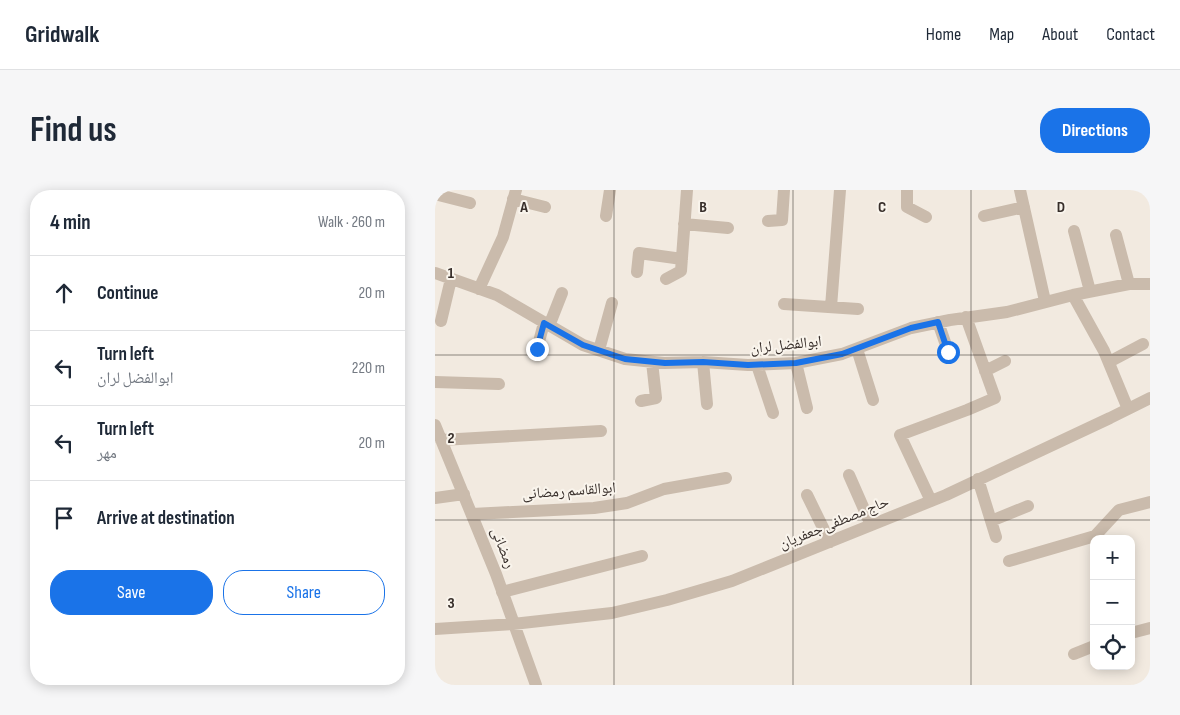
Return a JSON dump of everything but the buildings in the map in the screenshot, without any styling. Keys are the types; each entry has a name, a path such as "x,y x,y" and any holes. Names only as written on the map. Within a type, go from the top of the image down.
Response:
{"street":[{"path":"606,216 610,190"},
{"path":"666,279 681,271 687,190"},
{"path":"767,221 782,220 784,190"},
{"path":"831,307 840,190"},
{"path":"907,190 907,207 926,217"},
{"path":"1020,190 1045,301"},
{"path":"435,194 470,203"},
{"path":"479,289 503,237 514,195 545,207"},
{"path":"984,216 1024,207"},
{"path":"684,224 728,228"},
{"path":"1074,231 1090,291"},
{"path":"1116,235 1129,284"},
{"path":"637,272 639,253 682,259"},
{"name":"ابوالفضل لران","path":"435,273 497,295 583,345 625,359 652,362 757,365 796,363 842,354 911,328 1007,312 1090,291 1129,284 1150,284"},
{"path":"441,321 451,279"},
{"path":"537,349 562,293"},
{"path":"1073,295 1109,362 1128,409"},
{"path":"599,350 612,304"},
{"path":"784,304 858,309"},
{"path":"931,501 900,435 995,398 966,318"},
{"path":"938,322 948,352"},
{"path":"1109,362 1143,344"},
{"path":"857,349 873,400"},
{"path":"985,371 1005,361"},
{"path":"641,401 656,398 652,362"},
{"path":"703,362 707,404"},
{"path":"796,363 807,408"},
{"path":"757,365 773,413"},
{"path":"435,382 499,384"},
{"name":"حاج مصطفی جعفریان","path":"435,628 513,624 612,614 732,581 931,501 1150,398"},
{"name":"رمضانی","path":"435,425 441,447 464,494 536,685"},
{"path":"441,447 601,431"},
{"path":"849,475 871,525"},
{"name":"ابوالقاسم رمضانی","path":"471,514 594,508 627,503 664,489 726,478"},
{"path":"978,479 996,537"},
{"path":"435,498 464,494"},
{"path":"807,494 829,542"},
{"path":"1009,560 1095,536 1119,510 1150,502"},
{"path":"991,521 1028,506"},
{"path":"502,592 642,556"},
{"path":"1135,632 1150,628"},
{"path":"1074,654 1090,648"}],"route":[{"path":"537,349 544,323 583,345 625,359 665,363 703,362 748,365 796,363 842,354 911,328 938,322 948,352"}]}
